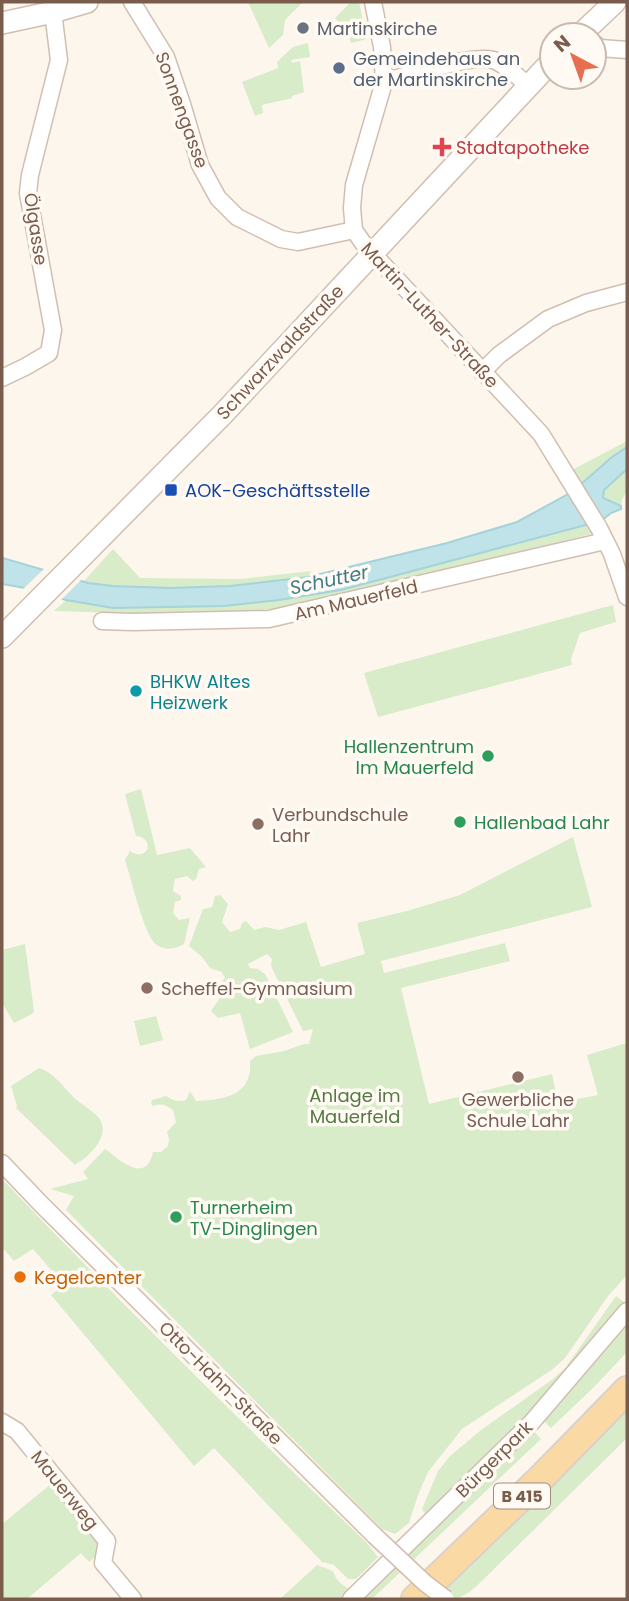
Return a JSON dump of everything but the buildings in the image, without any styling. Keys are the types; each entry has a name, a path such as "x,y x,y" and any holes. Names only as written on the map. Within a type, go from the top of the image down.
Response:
{"main road":[{"name":"B 415","path":"415,1599 541,1478 627,1390"}],"street":[{"path":"2,23 87,2"},
{"name":"Sonnengasse","path":"132,2 166,57 200,165 218,198 237,217 281,240 298,242 354,230"},
{"name":"Martin-Luther-Straße","path":"373,2 382,47 384,82 354,185 354,230 373,254 541,434 602,535 612,554 627,597"},
{"path":"598,21 615,2"},
{"name":"Ölgasse","path":"2,378 49,353 53,330 28,192 59,60 53,12"},
{"path":"608,49 627,50"},
{"path":"384,82 470,59 493,60 529,86"},
{"name":"Schwarzwaldstraße","path":"2,637 223,414 538,76"},
{"path":"482,372 499,355 548,319 586,303 627,292"},
{"name":"Am Mauerfeld","path":"102,621 269,619 602,535"},
{"name":"Otto-Hahn-Straße","path":"2,1163 375,1536 446,1599"},
{"name":"Bürgerpark","path":"351,1599 532,1422 627,1311"},
{"name":"Mauerweg","path":"2,1422 17,1431 107,1541 103,1563 133,1599"}],"green space":[{"path":"248,2 303,2 285,20 283,35 269,48"},
{"path":"351,2 359,2 367,39 351,43 348,31 335,18"},
{"path":"308,43 310,57 291,60 292,63 300,61 304,92 292,98 262,105 263,113 255,116 242,82 278,68 277,62 293,47"},
{"path":"627,441 627,447 581,485 572,470"},
{"path":"627,469 627,490 621,506 603,498 604,489"},
{"path":"590,525 594,532 590,534 326,600 274,609 191,615 54,611 66,600 113,608 224,606 279,600 341,590"},
{"path":"113,549 140,578 240,579 311,571 308,577 230,586 171,588 113,586 84,581"},
{"path":"613,605 616,622 580,633 571,659 572,665 378,717 364,673"},
{"path":"141,789 157,855 190,848 206,867 199,869 193,881 187,876 175,879 173,891 181,896 181,900 175,902 173,913 179,920 190,918 184,944 174,948 160,947 152,940 125,860 130,851 141,854 148,845 136,836 125,794"},
{"name":"Anlage im Mauerfeld","path":"573,837 592,907 381,961 384,973 505,943 510,961 401,988 429,1104 552,1074 558,1103 598,1095 587,1055 627,1043 627,1275 608,1296 565,1358 553,1369 462,1429 428,1472 409,1523 395,1534 382,1529 66,1210 74,1196 50,1189 88,1179 83,1172 105,1149 132,1167 145,1167 153,1152 161,1152 168,1146 167,1132 176,1122 173,1110 163,1105 153,1106 152,1100 166,1096 176,1101 186,1100 190,1091 196,1101 226,1097 242,1088 250,1072 250,1061 256,1056 309,1044 313,1029 303,1031 271,966 272,959 267,954 248,964 250,968 265,974 293,1032 250,1049 240,1013 218,1018 211,1011 220,998 219,985 225,978 222,972 210,968 189,946 203,909 212,907 215,896 220,895 228,904 222,922 230,932 240,929 246,921 254,930 265,927 279,930 306,922 321,967 365,954 357,923 460,895"},
{"path":"25,944 34,1011 14,1023 2,1003 2,950"},
{"path":"156,1016 163,1040 140,1046 134,1021"},
{"path":"39,1068 53,1076 75,1099 95,1114 102,1124 101,1138 87,1157 75,1165 16,1108 11,1086"},
{"path":"2,1179 183,1363 367,1543 378,1557 356,1579 348,1579 334,1565 322,1562 214,1448 194,1466 51,1295 64,1285 33,1249 14,1261 2,1247"},
{"path":"616,1296 624,1302 541,1403 426,1515 422,1509 438,1471 449,1457 566,1367"},
{"path":"627,1318 627,1352 551,1428 542,1419"},
{"path":"627,1406 627,1438 488,1575 462,1596 430,1599"},
{"path":"532,1429 541,1439 372,1599 359,1599"},
{"path":"51,1484 102,1543 102,1551 89,1562 81,1553 27,1599 2,1599 2,1524"},
{"path":"317,1565 333,1571 340,1582 351,1590 342,1599 280,1599"}],"water":[{"name":"Schutter","path":"627,447 627,469 604,490 603,498 621,506 621,509 601,521 341,590 224,606 113,608 66,600 2,584 3,558 88,583 113,586 230,586 308,577 447,543 517,522 572,492"}],"pier":[{"path":"46,567 83,578 59,602 21,591"}],"place":[{"name":"Martinskirche","path":"303,28"},
{"name":"Gemeindehaus an der Martinskirche","path":"339,68"},
{"name":"Stadtapotheke","path":"442,147"},
{"name":"AOK-Geschäftsstelle","path":"171,490"},
{"name":"BHKW Altes Heizwerk","path":"136,691"},
{"name":"Hallenzentrum Im Mauerfeld","path":"488,756"},
{"name":"Hallenbad Lahr","path":"460,822"},
{"name":"Verbundschule Lahr","path":"258,824"},
{"name":"Scheffel-Gymnasium","path":"147,988"},
{"name":"Gewerbliche Schule Lahr","path":"518,1077"},
{"name":"Turnerheim TV-Dinglingen","path":"176,1217"},
{"name":"Kegelcenter","path":"20,1277"}]}
